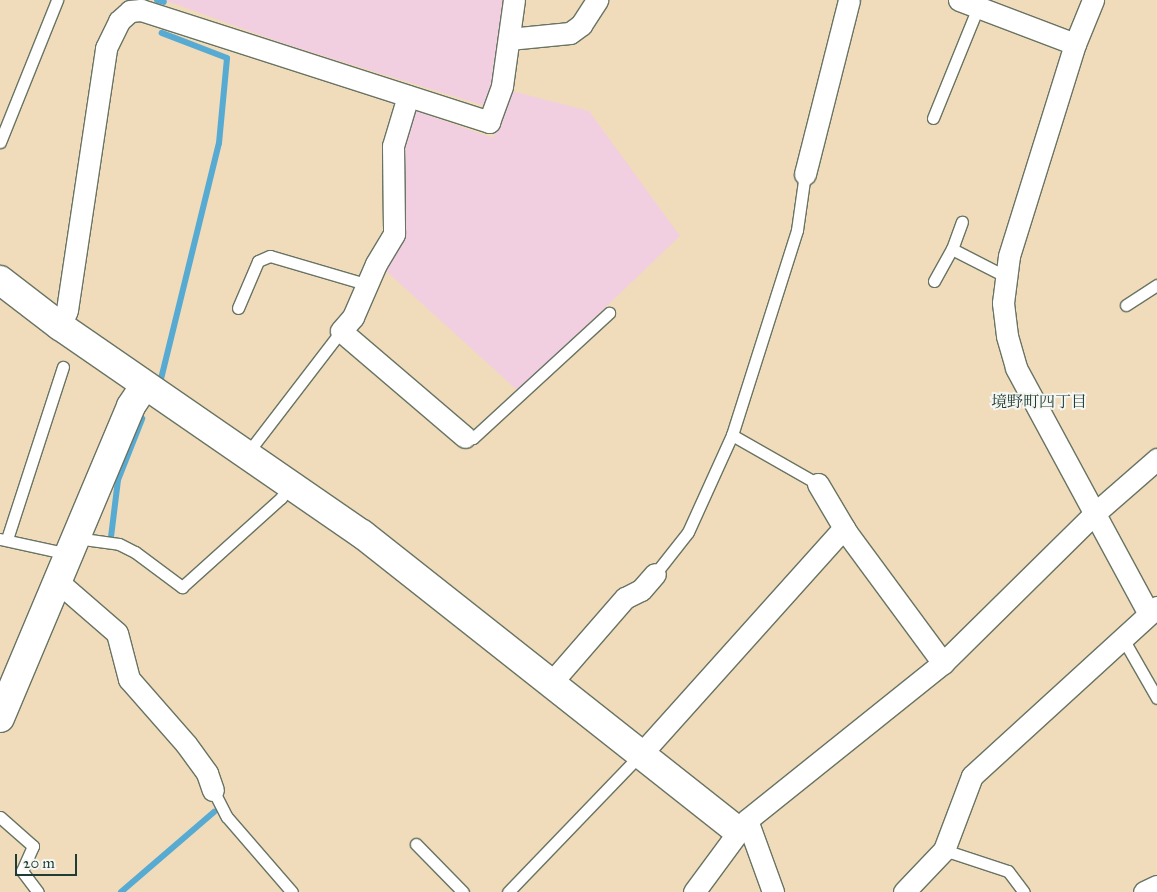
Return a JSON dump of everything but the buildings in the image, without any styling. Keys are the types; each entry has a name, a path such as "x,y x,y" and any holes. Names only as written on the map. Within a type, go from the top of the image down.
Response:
{"street":[{"path":"60,326 67,310 106,48 119,21 131,5 141,10 489,122 502,86 514,0"},
{"path":"509,39 570,33 581,25 597,0"},
{"path":"805,174 849,0"},
{"path":"904,892 944,850 972,776 1153,610 1094,514 1016,368 1006,336 1003,303 1005,276 1076,44 1093,0"},
{"path":"969,4 1076,44"},
{"path":"408,96 393,146 394,234 376,264 369,285 353,317 341,331 465,437"},
{"path":"0,280 60,326 290,484 417,576 641,754 742,825 773,892"},
{"path":"0,718 130,406 145,385"},
{"path":"694,892 742,825 943,663 1094,514 1157,459"},
{"path":"818,484 833,503 844,528 943,663"},
{"path":"641,754 844,528"},
{"path":"551,683 625,598 641,590 655,574"},
{"path":"57,581 117,632 129,679 186,744 207,773 213,790"},
{"path":"1144,892 1157,886"}],"lane":[{"path":"0,142 57,0"},
{"path":"933,118 969,4"},
{"path":"655,574 688,532 732,435 797,230 805,174"},
{"path":"934,280 952,249 962,222"},
{"path":"952,249 1005,276"},
{"path":"238,308 258,262 270,256 369,285"},
{"path":"1126,305 1157,285"},
{"path":"465,437 473,438 609,313"},
{"path":"246,455 341,331"},
{"path":"62,367 3,539 73,546 119,544 135,552 182,587 281,498 290,484"},
{"path":"732,435 818,484"},
{"path":"1122,637 1157,698"},
{"path":"508,892 641,754"},
{"path":"213,790 227,817 292,892"},
{"path":"0,817 33,846 22,870 38,892"},
{"path":"416,844 463,892"},
{"path":"944,850 1008,871 1024,892"}],"shaded area":[{"path":"164,0 508,0 505,35 487,103 482,105 285,44"},
{"path":"508,90 589,111 680,236 518,391 385,270 401,142 411,109 493,138"}],"waterway":[{"path":"157,0 164,2"},
{"path":"161,379 219,143 227,58 162,33"},
{"path":"111,537 118,480 142,419"},
{"path":"121,892 214,812"}],"district":[{"name":"境野町四丁目","path":"1039,402"}]}
